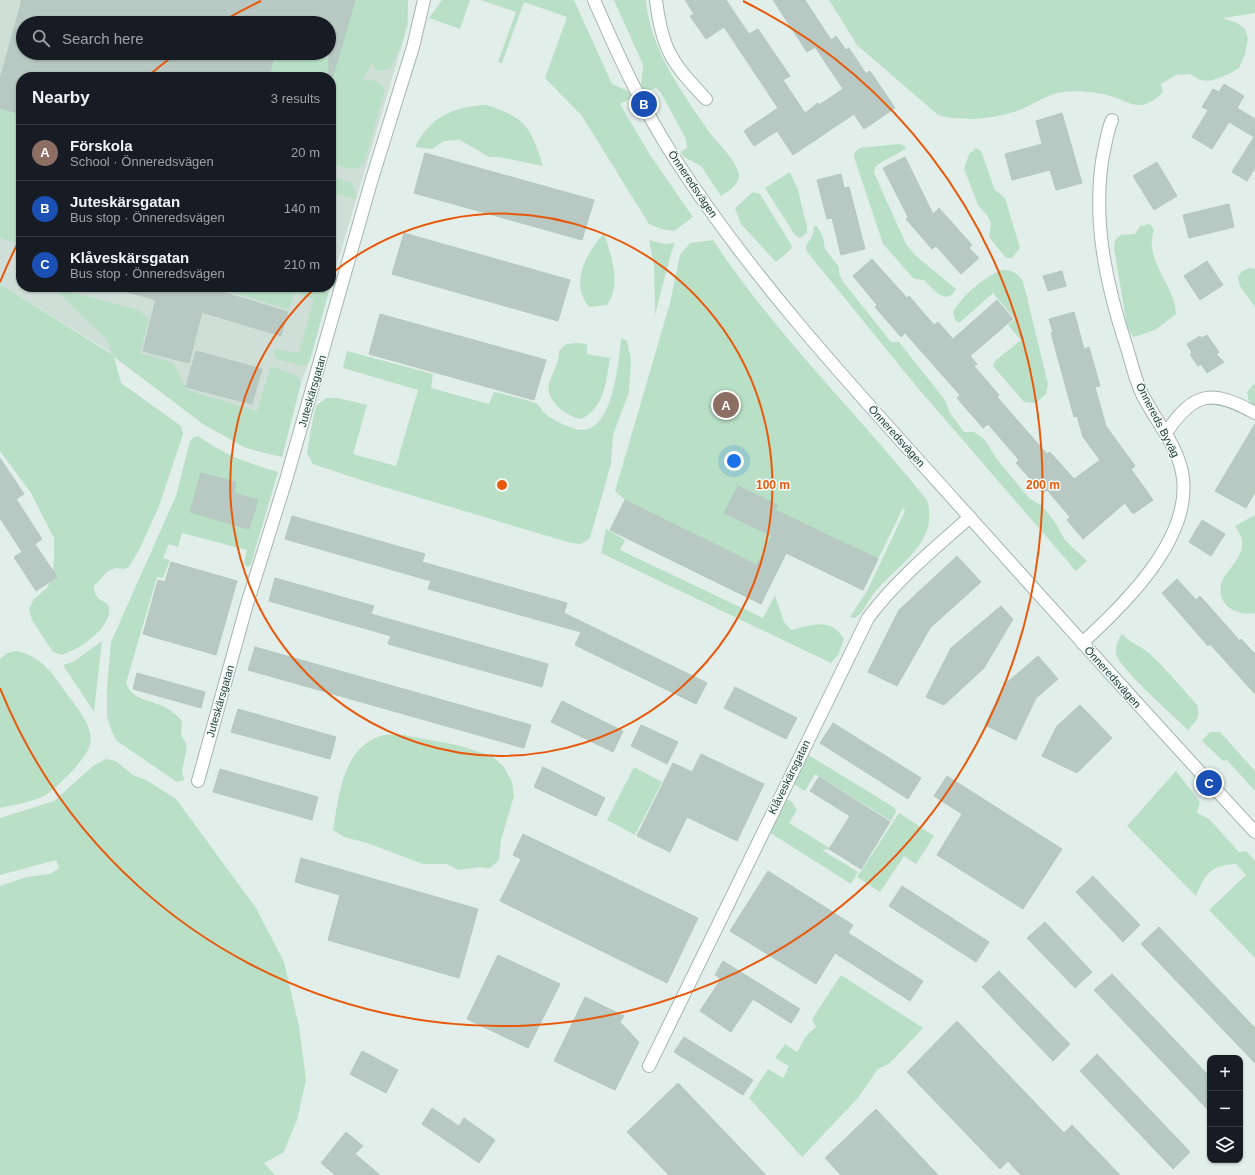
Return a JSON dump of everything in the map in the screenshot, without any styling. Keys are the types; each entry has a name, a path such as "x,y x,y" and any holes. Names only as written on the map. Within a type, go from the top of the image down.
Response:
{"street":[{"name":"Juteskärsgatan","path":"198,781 247,604 286,480 424,0"},
{"name":"Önneredsvägen","path":"594,0 629,74 668,148 755,272 970,518 1255,832"},
{"path":"656,0 659,22 667,49 681,71 706,99"},
{"name":"Önnereds Byväg","path":"1082,643 1122,605 1169,543 1180,519 1184,488 1182,471 1166,433 1142,393 1117,317 1102,255 1098,219 1099,187 1108,130 1112,120"},
{"path":"1166,433 1184,410 1198,400 1206,397 1227,400 1255,414"},
{"name":"Klåveskärsgatan","path":"649,1066 868,618 902,578 970,518"}],"shaded area":[{"path":"0,0 408,0 408,25 336,267 336,72 16,72 16,292 329,292 310,360 301,383 282,457 246,448 203,424 107,350 0,284"}],"green space":[{"path":"351,0 408,0 407,20 404,36 399,51 390,69 379,71 375,68 372,62 363,80 376,81 385,90 364,163 357,168 349,169 336,165 336,72 270,72 273,60 337,61 354,1"},
{"path":"442,0 470,0 460,29 429,18"},
{"path":"481,0 574,0 612,84 630,92 633,97 620,104 650,155 693,217 674,231 661,229 649,224 582,116 545,78 567,17 524,2 502,63 498,62 516,12"},
{"path":"614,0 646,0 653,35 668,68 707,129 731,158 738,170 739,176 737,182 732,188 721,196 701,166 684,157 680,152 687,148 686,139 661,93 656,88 644,92 641,85 643,65"},
{"path":"829,0 1255,0 1255,13 1223,18 1237,23 1245,29 1248,39 1245,54 1239,68 1229,74 1210,81 1200,80 1190,74 1176,75 1161,84 1163,92 1155,99 1141,105 1135,105 1102,94 1069,91 1053,94 1022,109 1002,115 970,119 938,115 857,45"},
{"path":"486,105 510,114 525,126 535,142 543,166 499,157 489,157 460,140 444,141 432,149 415,147 421,136 428,128 444,115 463,108"},
{"path":"0,108 16,113 16,243 0,238"},
{"path":"898,144 904,145 906,148 875,167 874,173 906,244 915,255 956,289 948,296 940,295 935,292 924,280 914,279 883,244 854,157 855,152 860,148"},
{"path":"976,148 981,151 995,190 1005,198 1020,248 1012,258 1006,258 989,237 991,224 987,215 978,205 964,169 969,154"},
{"path":"790,172 798,190 807,227 807,233 800,238 795,235 765,188"},
{"path":"336,178 352,183 357,199 336,194"},
{"path":"753,192 760,194 792,246 791,249 776,262 741,224 735,208"},
{"path":"1150,224 1154,230 1152,241 1156,263 1171,293 1175,304 1176,314 1155,330 1134,337 1127,326 1114,248 1115,240 1121,235 1135,234 1140,226"},
{"path":"814,226 817,226 823,237 825,249 839,267 839,274 844,283 891,342 899,342 945,400 950,413 964,432 974,432 985,440 996,458 1029,498 1042,506 1055,522 1065,540 1087,561 1076,571 917,387 808,253 806,246 813,235"},
{"path":"604,233 614,269 614,288 607,305 589,307 583,298 580,278 587,258"},
{"path":"649,240 664,244 675,243 655,315 654,265"},
{"path":"713,240 737,275 790,341 927,500 929,515 927,529 922,541 914,552 883,582 863,610 855,618 850,617 867,591 905,511 903,508 863,590 787,553 776,574 625,500 615,491 670,303 680,255 690,243"},
{"path":"1250,268 1255,269 1255,307 1240,286 1238,277 1242,271"},
{"path":"1002,270 1014,272 1023,281 1048,384 1046,394 1036,403 1024,402 993,366 995,361 1021,340 1008,325 1015,319 993,293 959,323 955,320 953,312 962,299 981,282"},
{"path":"0,284 113,355 107,340 57,292 71,292 138,310 149,319 140,353 173,363 187,390 257,411 271,366 297,376 301,383 282,457 246,448 203,424 114,357 121,383 181,426 183,434 158,509 139,550 129,567 124,569 116,568 108,571 94,586 98,598 108,604 109,607 109,615 106,623 85,643 62,655 53,652 32,620 29,609 34,599 47,588 52,578 54,538 31,493 0,451"},
{"path":"231,292 329,292 310,360 306,365 302,366 277,359 274,354 275,349 299,353 314,299 294,293 289,310"},
{"path":"621,338 627,341 631,360 629,392 613,435 611,464 590,538 581,544 571,543 364,481 313,464 307,453 316,406 326,398 338,398 367,405 353,454 396,466 418,390 343,368 347,351 433,374 431,388 489,404 494,392 514,397 536,404 546,415 563,424 576,429 588,429 598,422 606,410 612,396 616,379"},
{"path":"566,344 587,344 587,354 610,358 605,385 600,401 589,414 581,419 569,415 558,407 550,396 548,389 556,367 559,351"},
{"path":"1255,383 1255,407 1249,402 1247,392"},
{"path":"198,436 218,449 236,458 278,472 251,564 248,567 244,564 247,550 182,533 178,547 169,544 163,558 170,560 163,578 157,577 126,683 132,693 136,696 168,709 176,714 182,721 181,734 187,746 182,771 184,780 177,782 117,741 107,717 107,687 111,642 176,496 190,441 194,437"},
{"path":"1255,515 1255,613 1248,614 1235,611 1225,604 1222,599 1221,585 1225,576 1237,559 1242,547 1242,538 1235,526"},
{"path":"606,529 625,540 620,550 763,618 775,595 784,622 791,630 820,624 827,625 839,632 844,639 838,655 831,663 601,553"},
{"path":"1122,634 1128,640 1150,654 1197,705 1198,716 1188,730 1137,681 1120,661 1116,654 1116,649"},
{"path":"102,641 94,712 63,665 73,662"},
{"path":"16,651 32,656 50,671 86,721 91,738 87,752 82,759 49,793 34,800 0,808 0,659 7,653"},
{"path":"1210,732 1220,732 1255,771 1255,791 1227,760 1223,761 1202,741"},
{"path":"398,734 457,745 492,756 504,767 512,782 514,796 501,840 499,860 490,868 479,867 459,870 446,864 423,864 367,843 344,837 333,830 344,775 357,751 367,742 380,736"},
{"path":"807,754 895,808 896,812 891,821 815,774 805,791 792,783"},
{"path":"106,759 116,761 133,775 146,780 176,799 256,908 284,962 299,1026 306,1080 297,1120 283,1153 264,1163 275,1175 0,1175 0,886 26,877 50,874 59,868 56,860 0,875 0,818 54,801 93,766"},
{"path":"634,767 662,782 635,835 607,820"},
{"path":"1176,771 1200,802 1197,813 1209,819 1239,852 1246,851 1255,861 1255,958 1209,910 1246,875 1236,864 1220,866 1210,872 1206,876 1196,896 1127,826"},
{"path":"786,799 792,802 797,810 789,823 831,849 822,850 858,872 851,884 769,832"},
{"path":"899,813 934,836 916,864 904,856 880,892 857,877"},
{"path":"841,975 923,1028 890,1063 878,1069 857,1099 802,1157 749,1098 768,1069 783,1078 789,1066 775,1058 785,1044 797,1052 806,1036 816,1027 812,1019"}],"building":[{"path":"22,0 355,0 334,72 329,72 329,60 336,60 336,16 18,16"},
{"path":"685,0 726,0 749,34 758,29 790,76 783,80 805,113 818,103 819,105 843,89 815,47 807,52 773,0 805,0 831,40 836,36 846,50 849,48 866,74 870,71 895,108 864,129 854,114 793,155 777,131 754,146 744,131 778,108 724,27 706,39 690,16 694,14"},
{"path":"16,22 16,60 273,60 270,72 16,72 16,113 0,108 0,79"},
{"path":"1224,84 1244,96 1237,108 1255,119 1255,168 1247,181 1232,172 1254,137 1229,122 1212,149 1192,137 1208,110 1202,107 1213,89 1219,92"},
{"path":"1062,113 1082,183 1056,190 1050,170 1012,180 1005,154 1042,144 1036,121"},
{"path":"425,153 594,200 582,240 414,193"},
{"path":"905,157 933,214 939,208 972,245 969,248 979,258 961,274 936,246 932,249 906,219 908,217 883,168"},
{"path":"1157,162 1177,196 1154,210 1133,176"},
{"path":"841,174 844,188 849,187 865,249 841,255 832,218 827,219 817,180"},
{"path":"1229,204 1234,227 1189,238 1183,215"},
{"path":"404,233 570,280 558,321 392,274"},
{"path":"872,259 907,298 909,296 934,325 938,322 953,339 997,300 1013,319 970,356 977,364 974,366 999,395 997,397 1047,454 1050,452 1074,479 1100,460 1083,437 1077,416 1074,417 1051,333 1053,332 1049,319 1074,312 1084,349 1089,347 1100,386 1095,387 1106,426 1135,466 1131,469 1153,500 1133,514 1125,503 1083,539 1067,520 1070,517 1047,490 1043,493 1016,463 1019,460 988,424 983,428 957,398 960,395 905,333 901,337 875,307 877,305 853,276"},
{"path":"1207,261 1223,285 1200,300 1184,276"},
{"path":"1062,271 1066,286 1048,291 1043,276"},
{"path":"128,292 222,292 288,312 281,336 202,312 189,363 143,351 156,300"},
{"path":"380,314 546,360 534,400 369,354"},
{"path":"1207,335 1219,352 1216,354 1224,362 1207,373 1201,364 1198,366 1190,354 1192,353 1187,344 1200,336 1202,338"},
{"path":"196,351 262,369 252,404 186,387"},
{"path":"1255,424 1255,492 1246,508 1215,491"},
{"path":"0,458 24,494 16,499 42,539 35,544 57,577 36,591 14,557 22,552 0,518"},
{"path":"201,473 236,482 234,493 258,500 249,529 190,512"},
{"path":"738,486 778,505 775,510 878,559 863,590 786,553 761,604 610,530 625,500 757,565 772,536 724,513"},
{"path":"292,516 425,554 422,562 567,603 564,613 707,683 696,704 575,645 581,632 428,589 431,581 285,539"},
{"path":"1202,520 1225,534 1211,556 1189,542"},
{"path":"957,556 981,582 930,628 897,686 868,672 899,610"},
{"path":"171,562 237,581 216,655 143,634 158,580 165,582"},
{"path":"275,578 374,606 371,614 548,664 542,687 388,644 391,636 269,601"},
{"path":"1177,579 1196,600 1200,596 1240,641 1241,639 1255,654 1255,694 1210,644 1208,646 1162,593"},
{"path":"1001,606 1013,619 984,668 944,705 926,697 951,648"},
{"path":"255,647 531,725 524,748 248,670"},
{"path":"1038,656 1058,679 1036,698 1016,740 985,725 1004,685"},
{"path":"137,673 205,692 201,708 133,689"},
{"path":"735,687 797,718 786,739 724,708"},
{"path":"562,701 623,731 613,752 551,722"},
{"path":"1080,705 1112,738 1077,773 1042,756 1057,726"},
{"path":"238,709 336,737 330,759 231,732"},
{"path":"833,723 921,778 908,799 820,743"},
{"path":"641,725 678,742 667,764 631,746"},
{"path":"701,754 764,784 737,841 687,817 670,852 637,836 673,763 692,772"},
{"path":"543,767 605,798 596,816 534,787"},
{"path":"220,769 318,797 312,820 213,792"},
{"path":"947,776 1062,849 1023,909 937,855 962,814 934,796"},
{"path":"819,777 890,822 861,869 829,849 850,816 810,791"},
{"path":"523,834 698,918 667,983 500,901 521,859 513,855"},
{"path":"301,858 478,909 459,978 328,940 340,895 295,882"},
{"path":"768,871 853,925 848,933 923,981 910,1001 835,953 816,984 730,931"},
{"path":"1093,876 1140,925 1123,942 1076,892"},
{"path":"902,886 989,942 976,962 889,906"},
{"path":"1045,922 1092,972 1075,988 1027,938"},
{"path":"1159,927 1255,1028 1255,1063 1141,944"},
{"path":"498,955 560,984 528,1048 467,1019"},
{"path":"723,961 800,1009 791,1023 753,999 731,1032 700,1011 721,979 715,975"},
{"path":"999,971 1070,1044 1053,1061 982,987"},
{"path":"1112,974 1207,1074 1207,1109 1094,990"},
{"path":"585,997 624,1016 620,1022 639,1042 615,1090 554,1061"},
{"path":"957,1021 1064,1133 1072,1125 1120,1175 1021,1175 1008,1161 1000,1169 907,1072"},
{"path":"684,1037 753,1080 743,1095 674,1052"},
{"path":"362,1051 398,1070 386,1093 350,1074"},
{"path":"1097,1054 1190,1152 1173,1169 1080,1071"},
{"path":"678,1083 766,1175 669,1175 627,1132"},
{"path":"432,1108 459,1126 464,1118 495,1140 479,1163 422,1124"},
{"path":"876,1109 938,1175 841,1175 825,1158"},
{"path":"346,1132 363,1146 355,1154 380,1175 335,1175 321,1163"}],"place":[{"name":"Juteskärsgatan","path":"644,104"},
{"name":"Förskola","path":"726,405"},
{"name":"Klåveskärsgatan","path":"1209,783"}]}
